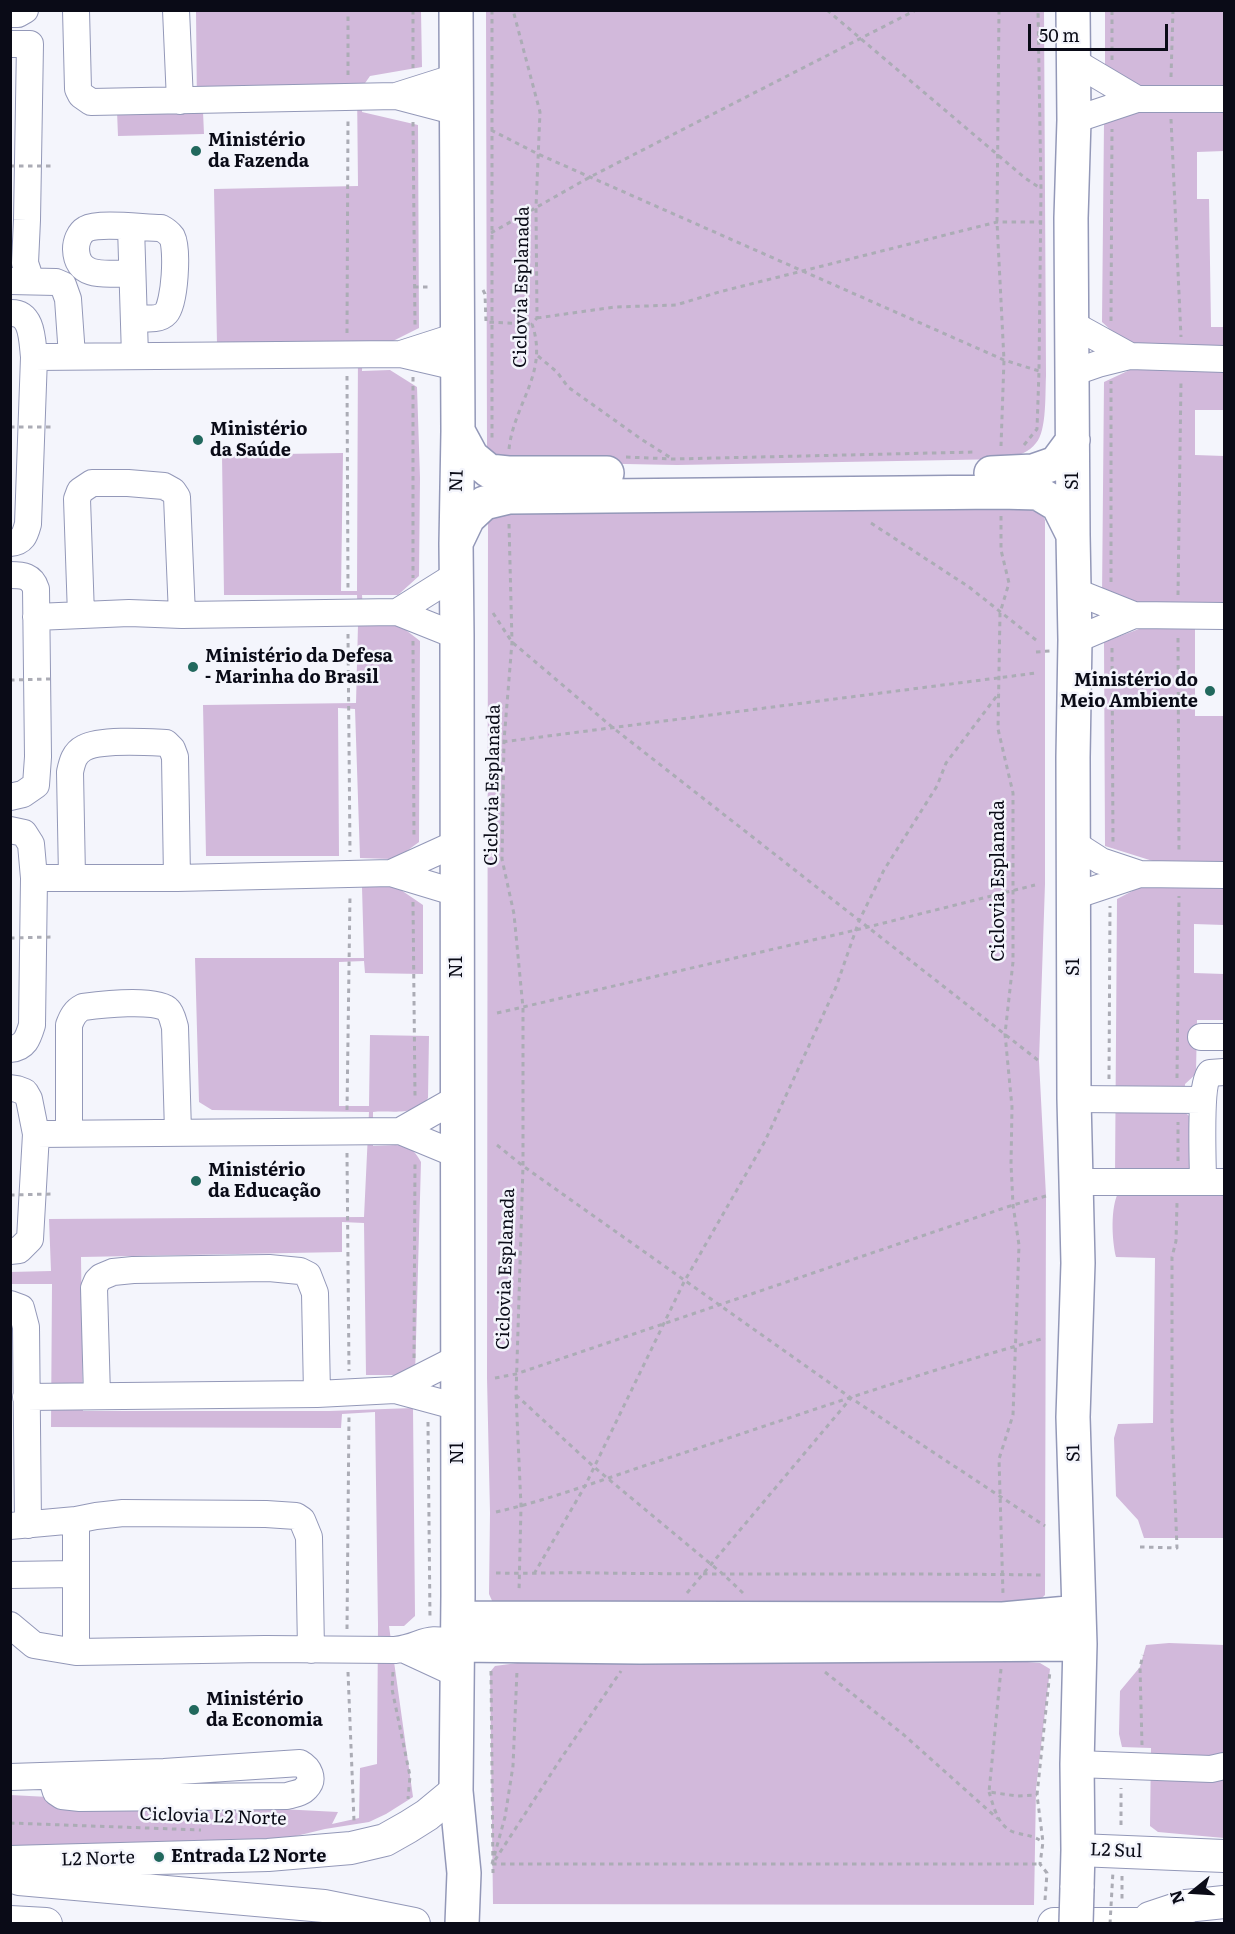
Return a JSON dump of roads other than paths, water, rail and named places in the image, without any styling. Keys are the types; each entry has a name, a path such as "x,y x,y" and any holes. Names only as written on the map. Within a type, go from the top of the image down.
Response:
{"highway":[{"name":"N1","path":"456,10 458,1358 424,1394 450,1640 456,1791 483,1870 462,1923"},
{"name":"S1","path":"1073,10 1074,120 1071,218 1075,640 1074,1099 1078,1263 1074,1417 1080,1644 1076,1923"},
{"path":"458,431 472,457 489,471 503,473 995,467 1033,471 1056,463 1072,440"},
{"path":"995,467 1058,505 1073,535"},
{"path":"456,560 468,518 484,503 503,473"},
{"path":"450,1640 1003,1619 1079,1612"},
{"path":"450,1640 518,1647 1080,1644"}],"main road":[{"name":"L2 Norte","path":"10,1862 268,1854 357,1846 385,1840 427,1815 456,1791"},
{"name":"L2 Sul","path":"1078,1850 1224,1856"},
{"path":"10,1878 324,1906 414,1923"},
{"path":"1050,1913 1154,1916 1186,1906 1224,1902"},
{"path":"1124,1916 1179,1923"},
{"path":"10,1922 46,1923"}],"lane":[{"path":"10,14 18,14 25,10"},
{"path":"76,10 78,89 91,102 408,95 456,77"},
{"path":"176,10 180,101"},
{"path":"20,44 27,220 19,272 56,282 66,289 72,356"},
{"path":"1073,61 1112,96 1137,99 1224,99"},
{"path":"408,95 456,112"},
{"path":"1074,120 1112,96"},
{"path":"132,273 95,273 82,267 77,259 76,247 80,236 87,229 100,226 161,228 168,232 174,245 174,276 170,306 166,314 160,317 134,318"},
{"path":"131,227 135,356"},
{"path":"10,313 17,312 27,321 31,332 34,357 28,524 22,540 10,543"},
{"path":"1072,324 1117,354"},
{"path":"34,357 347,355 457,351"},
{"path":"1072,373 1117,354 1224,360"},
{"path":"81,615 77,499 80,491 92,483 128,483 164,486 173,491 177,498 182,615"},
{"path":"408,610 456,560"},
{"path":"10,575 21,575 30,579 36,589 37,777 36,784 30,790 10,797"},
{"path":"1074,591 1119,615 1224,616"},
{"path":"36,617 129,613 182,615 408,610 457,636"},
{"path":"1075,640 1119,615"},
{"path":"72,877 70,772 73,759 84,748 97,744 134,742 166,743 172,749 176,767 177,878"},
{"path":"10,830 24,833 31,844 34,878 32,1025 29,1037 24,1044 10,1049"},
{"path":"34,878 177,878 406,871 457,843"},
{"path":"1073,843 1101,861 1111,875"},
{"path":"406,871 458,893"},
{"path":"1074,896 1111,875 1224,875"},
{"path":"69,1133 69,1025 72,1018 82,1007 140,1003 163,1006 172,1017 175,1028 178,1132"},
{"path":"1076,1182 1214,1182 1203,1100 1207,1075 1224,1072"},
{"path":"10,1088 25,1092 29,1099 36,1134 30,1239 19,1250 10,1251"},
{"path":"410,1130 458,1098"},
{"path":"1074,1099 1203,1100"},
{"path":"36,1134 410,1130 458,1155"},
{"path":"97,1396 94,1288 97,1281 112,1272 221,1269 279,1269 300,1271 308,1275 315,1293 317,1394"},
{"path":"10,1304 21,1308 24,1317 26,1397 19,1525 123,1513 296,1516 302,1520 309,1537 311,1650"},
{"path":"26,1397 424,1394 458,1358"},
{"path":"76,1520 76,1652"},
{"path":"10,1575 75,1574"},
{"path":"10,1625 34,1645 76,1652 265,1648 399,1649 433,1639 450,1640"},
{"path":"10,1777 164,1772 300,1763 307,1767 310,1780 306,1788 287,1796 80,1798 62,1796 56,1792 51,1776"},
{"path":"1077,1764 1211,1769 1224,1766"}],"place":[{"name":"Ministério da Fazenda","path":"196,151"},
{"name":"Ministério da Saúde","path":"198,440"},
{"name":"Ministério da Defesa - Marinha do Brasil","path":"193,667"},
{"name":"Ministério do Meio Ambiente","path":"1210,691"},
{"name":"Ministério da Educação","path":"196,1181"},
{"name":"Ministério da Economia","path":"194,1710"},
{"name":"Entrada L2 Norte","path":"159,1857"}]}
